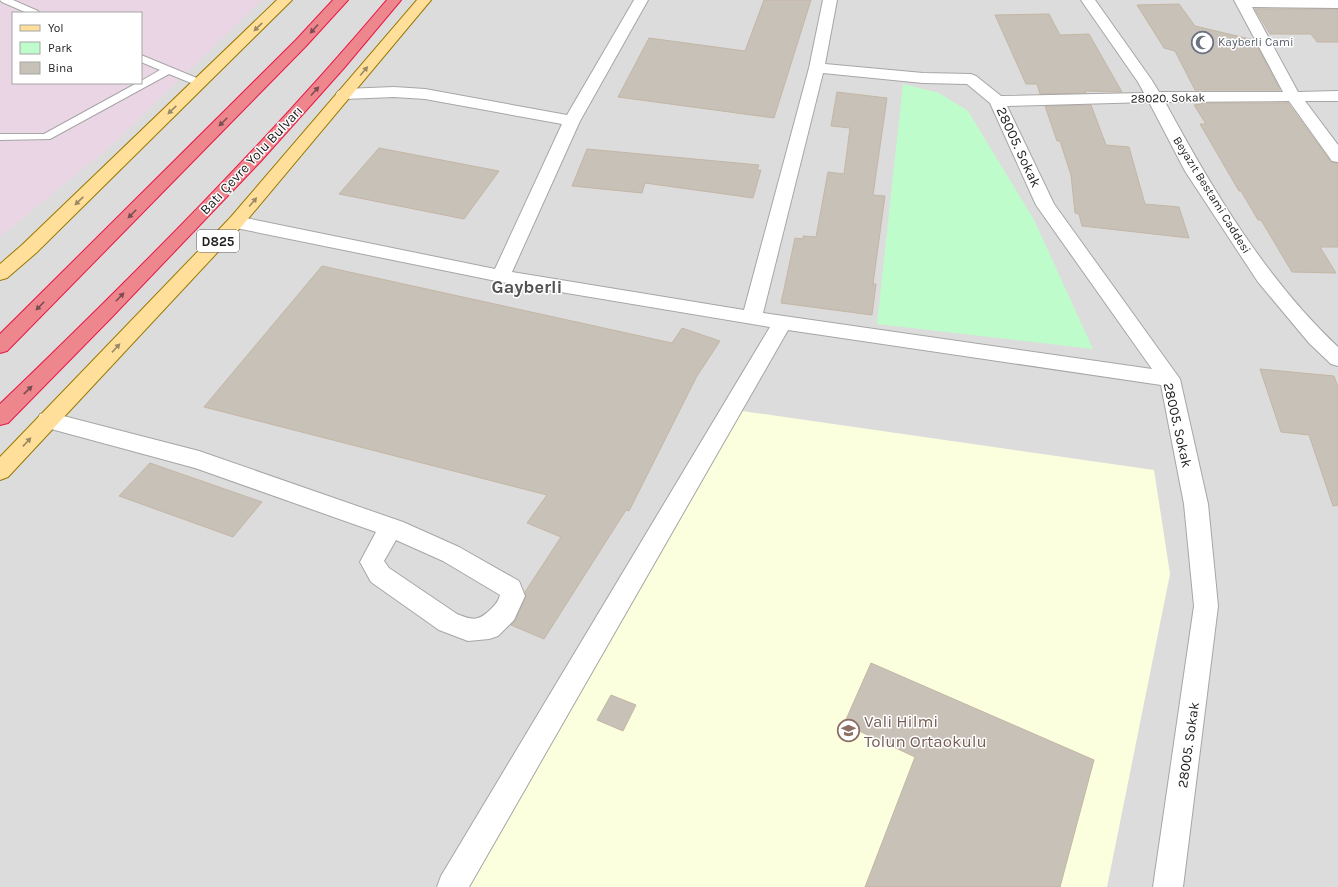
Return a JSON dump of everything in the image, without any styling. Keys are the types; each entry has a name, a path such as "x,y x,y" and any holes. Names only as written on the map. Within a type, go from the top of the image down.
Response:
{"highway":[{"path":"0,346 301,43 341,0"},
{"name":"Batı Çevre Yolu Bulvarı","path":"0,417 259,155 394,0"}],"main road":[{"path":"0,274 29,250 286,0"},
{"name":"D825","path":"0,471 236,222 424,0"}],"street":[{"path":"501,276 572,122 641,0"},
{"path":"752,318 817,68 830,0"},
{"name":"Beyazıt Bestami Caddesi","path":"1088,0 1146,82 1194,171 1265,278 1316,338 1338,359"},
{"path":"1338,4 1242,2 1293,96 1338,157"},
{"name":"28005. Sokak","path":"817,68 923,78 971,80 997,101 1045,205 1170,379 1196,504 1206,606 1168,887"},
{"path":"344,94 394,92 425,94 572,122"},
{"name":"28020. Sokak","path":"997,101 1153,97 1338,96"},
{"path":"236,222 501,276 752,318 1170,379"},
{"path":"452,887 783,322"},
{"path":"48,420 199,460 395,529 451,554 510,588 513,596 505,612 489,628 468,630 448,622 380,576 372,562 389,530"}],"lane":[{"path":"5,0 33,12"},
{"path":"142,58 200,83"},
{"path":"0,137 46,137 168,70"}],"shaded area":[{"path":"0,0 1338,0 1338,887 0,887"},
{"path":"0,0 262,0 107,149 0,237"},
{"name":"Vali Hilmi Tolun Ortaokulu","path":"742,411 1154,470 1170,574 1107,887 468,887"}],"green space":[{"path":"903,84 939,93 968,111 1034,220 1093,349 877,324"}],"building":[{"path":"764,0 811,0 774,118 618,97 649,38 745,51"},
{"path":"1179,4 1195,26 1254,40 1280,90 1195,90 1175,51 1164,48 1137,5"},
{"path":"1255,9 1338,9 1338,42 1317,42 1311,34 1270,34"},
{"path":"1049,14 1060,35 1089,34 1122,92 1085,91 1086,93 1040,94 1037,84 1026,84 995,15"},
{"path":"837,92 887,98 873,195 885,196 873,284 876,284 872,315 781,303 795,238 803,239 803,236 816,237 828,172 844,174 850,128 831,126"},
{"path":"1201,103 1288,103 1331,162 1338,163 1338,247 1320,247 1336,273 1292,272 1261,220 1258,220 1241,191 1239,191 1200,124 1206,124 1194,105 1202,104"},
{"path":"1091,105 1106,145 1129,147 1145,204 1179,207 1189,238 1082,226 1079,214 1075,213 1071,175 1060,141 1057,141 1045,106"},
{"path":"379,148 499,171 464,219 339,194"},
{"path":"587,149 759,165 757,170 761,170 753,198 645,183 642,193 572,186"},
{"path":"322,266 672,343 682,328 720,341 697,376 629,511 626,510 544,639 511,625 515,621 526,597 525,592 561,537 527,523 547,495 204,407"},
{"path":"1260,369 1334,376 1338,387 1338,505 1333,506 1309,435 1281,432"},
{"path":"150,463 262,502 233,537 119,496"},
{"path":"871,663 1094,760 1060,887 865,887 915,757 844,724"},
{"path":"611,695 636,705 623,731 597,720"}],"place":[{"name":"Kayberli Cami","path":"1202,42"},
{"name":"Vali Hilmi Tolun Ortaokulu","path":"849,731"}],"district":[{"name":"Gayberli","path":"527,287"}]}
